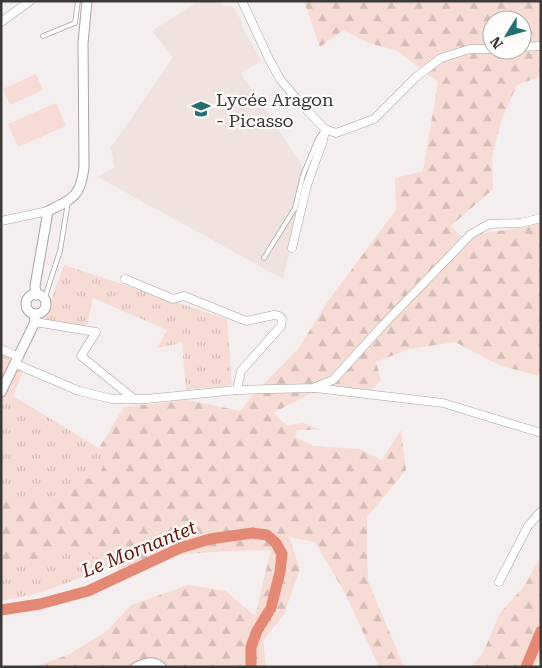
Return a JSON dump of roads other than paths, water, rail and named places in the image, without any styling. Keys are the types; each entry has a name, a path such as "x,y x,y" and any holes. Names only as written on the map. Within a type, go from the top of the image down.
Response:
{"street":[{"path":"1,221 48,211 68,202 73,198 80,186 84,167 83,43 87,1"},
{"path":"242,1 280,78 325,129 336,134 374,119 416,77 441,58 470,49 482,49"},
{"path":"1,22 25,3"},
{"path":"292,248 308,185 323,142 325,129"},
{"path":"1,392 17,361 35,318 44,310 46,304 39,296 35,286 48,211"},
{"path":"313,388 333,380 471,234 489,224 521,223 541,218"},
{"path":"125,279 173,299 184,296 246,320 274,315 279,316 282,319 281,326 241,372 237,390"},
{"path":"39,296 30,297 26,303 28,310 35,318 96,332 81,356 134,399"},
{"path":"1,349 17,361 79,391 112,399 134,399 237,390 313,388 443,402 541,433"},
{"path":"499,582 528,526 541,511"},
{"path":"136,667 151,662 161,667"}],"lane":[{"path":"43,36 75,23 78,1"},
{"path":"264,258 295,208 304,175 318,139 325,129"},
{"path":"39,296 46,294 60,251 68,202"}],"waterway":[{"name":"Le Mornantet","path":"1,610 40,604 88,591 180,548 210,539 252,533 267,535 276,543 282,554 280,572 271,608 257,631 251,647 251,667"},
{"name":"Le Mornantet","path":"526,667 541,631"}],"place":[{"name":"Lycée Aragon - Picasso","path":"201,109"}]}
